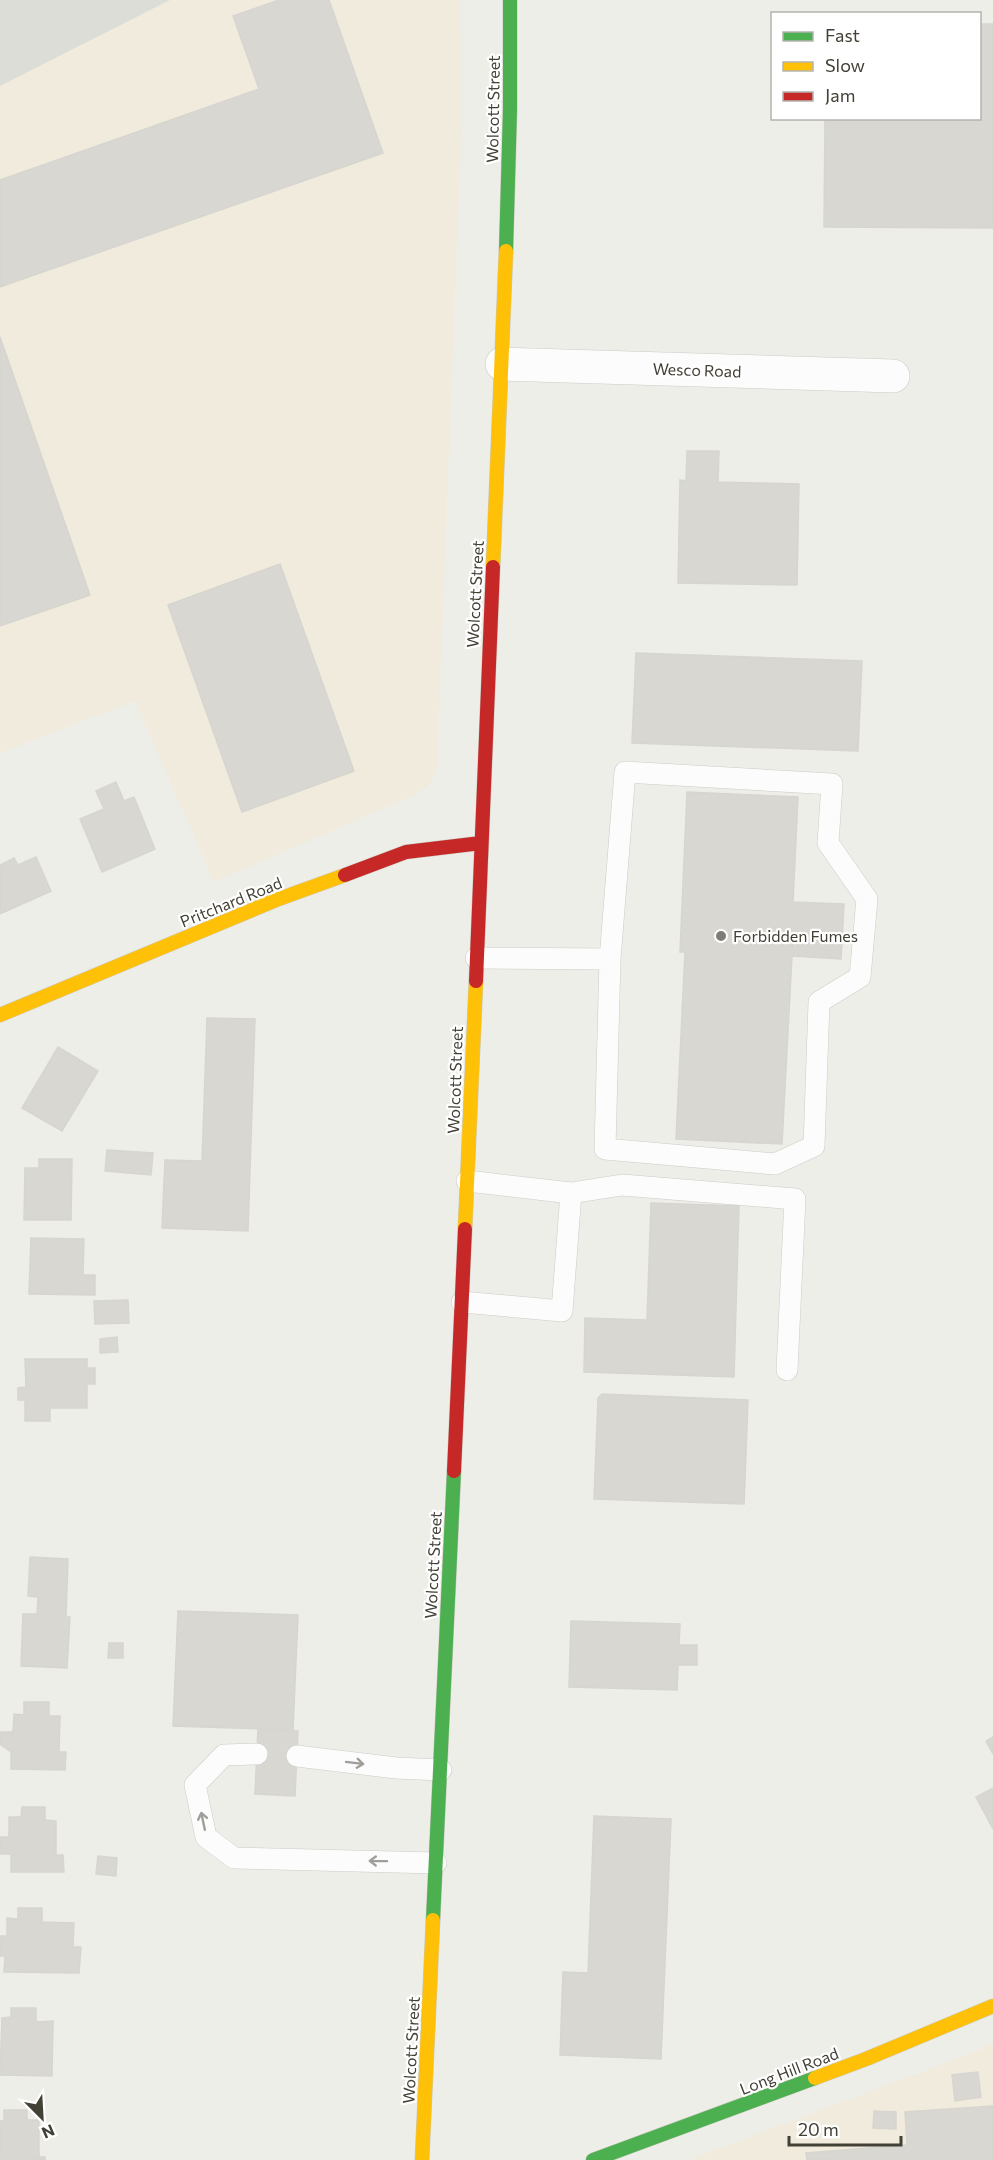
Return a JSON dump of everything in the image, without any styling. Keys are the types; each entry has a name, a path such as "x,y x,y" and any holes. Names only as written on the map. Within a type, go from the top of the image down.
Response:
{"main road":[{"name":"Wolcott Street","path":"422,2160 502,364 510,110 510,0"},
{"name":"Pritchard Road","path":"0,1015 276,900 406,852 481,843"},
{"name":"Long Hill Road","path":"594,2160 866,2059 993,2006"}],"street":[{"name":"Wesco Road","path":"502,364 892,376"}],"lane":[{"path":"626,772 832,784 828,843 867,899 860,977 819,1002 814,1146 775,1164 605,1149 610,959 626,772"},
{"path":"476,958 610,959"},
{"path":"467,1181 571,1193 622,1185 795,1198 787,1370"},
{"path":"462,1302 562,1311 571,1193"},
{"path":"257,1754 224,1755 195,1785 206,1837 234,1858 436,1863"},
{"path":"297,1756 396,1768 441,1770"}],"shaded area":[{"path":"0,0 460,0 461,138 437,769 430,784 417,794 214,882 135,701 0,753"},
{"path":"0,0 170,0 0,86"},
{"path":"993,2043 993,2160 689,2160 974,2052"}],"building":[{"path":"279,0 329,0 383,153 0,287 0,180 259,89 233,16"},
{"path":"981,24 993,24 993,228 824,227 825,120 981,120"},
{"path":"0,337 90,595 0,626"},
{"path":"687,451 719,451 718,482 799,484 797,585 678,583 680,480 686,481"},
{"path":"280,564 354,771 242,812 168,605"},
{"path":"636,653 862,661 858,751 632,743"},
{"path":"116,782 124,801 134,797 155,849 102,872 80,819 104,809 96,791"},
{"path":"687,792 798,797 793,902 844,904 841,959 792,956 782,1144 676,1139 685,952 680,952"},
{"path":"36,857 51,891 0,914 0,865 14,858 18,865"},
{"path":"207,1018 255,1019 248,1231 162,1228 165,1160 202,1161"},
{"path":"58,1047 98,1071 62,1131 22,1108"},
{"path":"107,1150 153,1153 151,1175 105,1171"},
{"path":"39,1159 72,1159 71,1220 24,1220 25,1168 39,1168"},
{"path":"651,1203 739,1206 734,1377 584,1372 585,1318 647,1320"},
{"path":"31,1238 84,1239 83,1275 95,1275 95,1295 29,1294"},
{"path":"128,1300 129,1323 95,1324 94,1301"},
{"path":"117,1337 118,1352 100,1353 100,1339"},
{"path":"25,1359 87,1359 87,1368 95,1368 95,1384 87,1384 87,1408 50,1408 50,1421 25,1421 25,1400 18,1400 18,1388 26,1387"},
{"path":"602,1394 748,1400 744,1504 594,1499 598,1398"},
{"path":"30,1557 68,1559 66,1617 70,1617 67,1668 21,1666 23,1614 37,1614 38,1597 28,1596"},
{"path":"178,1611 298,1615 293,1730 173,1726"},
{"path":"571,1621 680,1624 679,1645 697,1645 697,1665 678,1665 677,1690 569,1687"},
{"path":"109,1643 123,1643 123,1658 108,1658"},
{"path":"24,1702 49,1702 49,1716 60,1716 59,1752 66,1752 65,1770 11,1769 11,1752 0,1744 0,1732 13,1732 14,1714 24,1715"},
{"path":"258,1729 298,1731 295,1796 255,1794"},
{"path":"993,1737 993,1754 986,1741"},
{"path":"993,1788 993,1829 976,1797"},
{"path":"22,1807 45,1807 45,1820 56,1821 56,1855 63,1855 64,1872 11,1872 11,1854 0,1854 0,1837 9,1837 9,1817 21,1817"},
{"path":"594,1816 671,1819 661,2059 560,2055 563,1972 588,1973"},
{"path":"98,1856 117,1858 116,1876 96,1874"},
{"path":"18,1908 42,1908 42,1922 74,1923 73,1947 81,1947 79,1973 4,1972 5,1956 0,1956 0,1936 7,1936 7,1918 18,1919"},
{"path":"11,2008 36,2008 36,2022 53,2021 52,2076 0,2075 2,2018 11,2017"},
{"path":"978,2072 981,2097 955,2101 952,2075"},
{"path":"993,2106 993,2160 807,2160 806,2153 907,2145 905,2112"},
{"path":"4,2110 27,2110 27,2120 39,2120 39,2157 45,2157 45,2160 0,2160 0,2121 4,2121"},
{"path":"874,2111 896,2112 896,2129 873,2128"}],"traffic: fast":[{"path":"506,251 510,0"},
{"path":"433,1920 454,1471"},
{"path":"593,2160 815,2078"}],"traffic: slow":[{"path":"493,567 506,251"},
{"path":"0,1015 276,900 345,875"},
{"path":"465,1229 476,981"},
{"path":"422,2160 433,1920"},
{"path":"815,2078 993,2006"}],"traffic: jam":[{"path":"476,981 493,567"},
{"path":"345,875 406,852 481,843"},
{"path":"454,1471 465,1229"}],"place":[{"name":"Forbidden Fumes","path":"721,936"}]}
